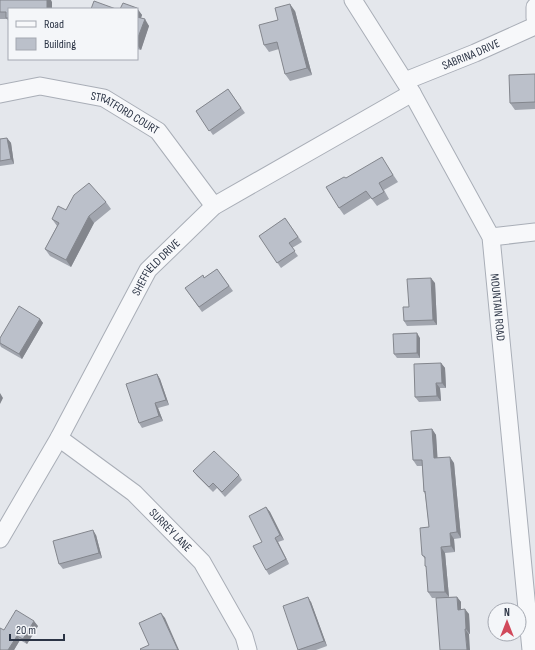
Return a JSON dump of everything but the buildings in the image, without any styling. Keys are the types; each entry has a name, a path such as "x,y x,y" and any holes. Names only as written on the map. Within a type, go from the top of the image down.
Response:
{"street":[{"name":"MOUNTAIN ROAD","path":"353,0 408,87 491,237 531,650"},
{"path":"535,7 535,18"},
{"name":"SABRINA DRIVE","path":"408,87 475,53 535,26"},
{"name":"STRATFORD COURT","path":"0,94 40,86 104,98 158,131 214,206"},
{"name":"SHEFFIELD DRIVE","path":"0,539 59,438 148,270 214,206 408,87"},
{"path":"491,237 535,232"},
{"name":"SURREY LANE","path":"59,438 134,493 202,562 244,636 248,650"}]}
